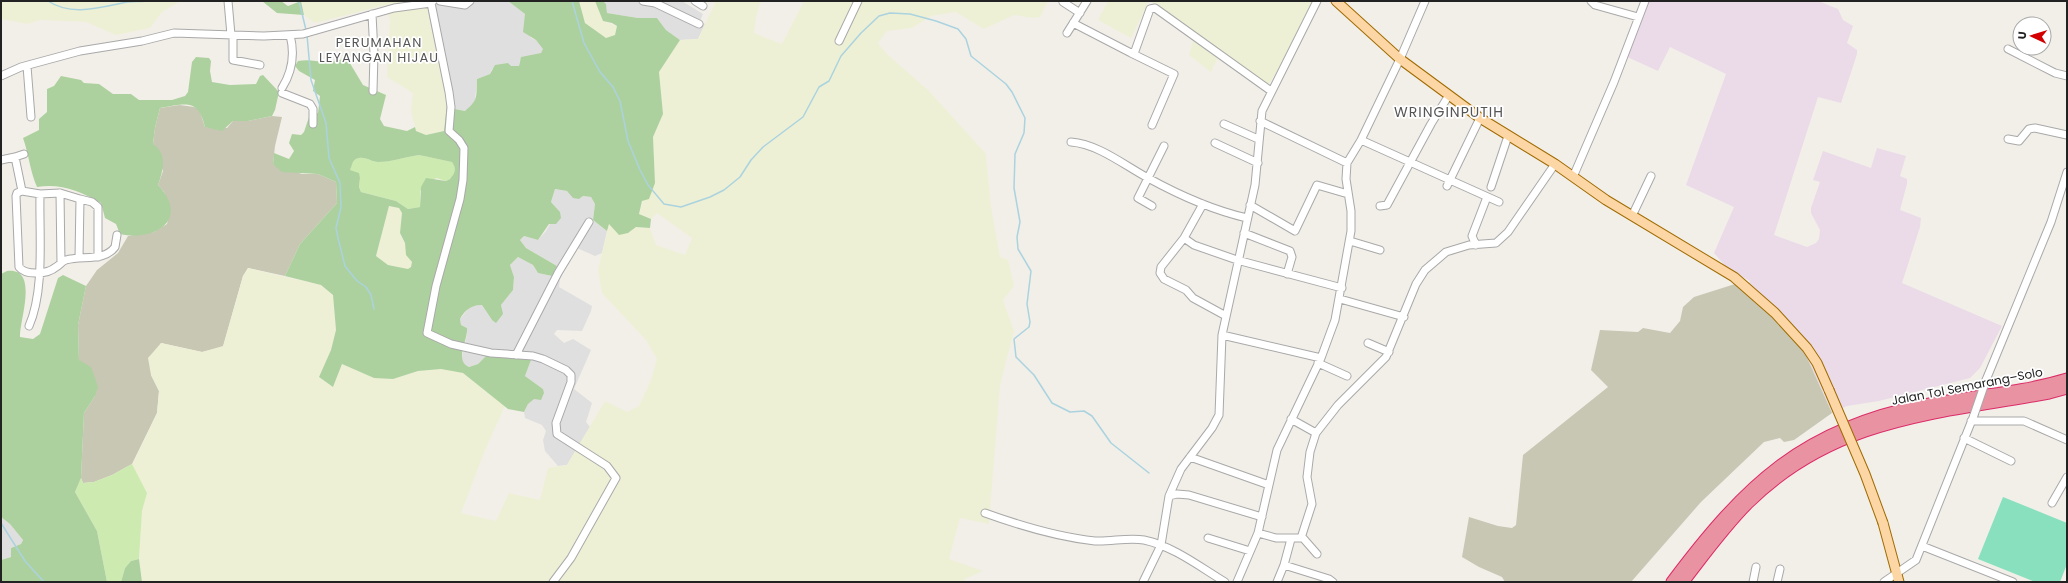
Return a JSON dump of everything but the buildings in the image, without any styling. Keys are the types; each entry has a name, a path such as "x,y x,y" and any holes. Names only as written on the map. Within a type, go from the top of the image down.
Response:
{"highway":[{"name":"Jalan Tol Semarang–Solo","path":"1672,582 1720,521 1751,489 1781,464 1811,444 1871,419 1894,413 1923,406 2030,388 2067,379"},
{"name":"Jalan Tol Semarang–Solo","path":"1683,582 1748,503 1773,481 1799,462 1830,445 1863,431 1895,421 2049,393 2067,388"}],"main road":[{"path":"1336,1 1400,59 1480,118 1555,164 1632,216 1734,277 1755,294 1779,318 1807,348 1817,363 1863,469 1883,523 1898,578"}],"street":[{"path":"228,1 233,61 260,65"},
{"path":"440,1 465,5 470,1"},
{"path":"642,1 651,1 699,24"},
{"path":"695,1 703,6"},
{"path":"838,41 858,1"},
{"path":"1067,33 1087,1"},
{"path":"1143,582 1161,546 1169,496 1178,475 1212,428 1219,415 1222,335 1258,163 1258,139 1262,111 1317,1"},
{"path":"1237,582 1258,533 1277,450 1291,418 1320,361 1333,329 1342,288 1352,222 1346,179 1347,163 1400,59 1425,1"},
{"path":"1591,1 1595,6 1638,17"},
{"path":"1573,177 1614,82 1645,1"},
{"path":"1,76 18,68 80,51 142,41 174,33 290,36 311,32 394,8 432,2 451,107 449,130 462,145 464,153 463,180 460,199 436,286 426,333 451,344 473,350 533,356 548,360 570,374 570,388 556,425 557,434 607,466 616,478 571,558 553,582"},
{"path":"1063,2 1080,13"},
{"path":"1131,53 1135,51 1150,9 1155,8 1271,91"},
{"path":"372,14 373,91"},
{"path":"1073,23 1174,74 1152,125"},
{"path":"290,36 294,56 282,91 312,106 313,124"},
{"path":"2008,49 2055,74 2067,76"},
{"path":"27,66 31,118"},
{"path":"1380,206 1387,205 1431,124 1450,96"},
{"path":"1448,183 1480,118"},
{"path":"1260,121 1347,163"},
{"path":"1224,124 1258,139"},
{"path":"2008,139 2019,141 2029,129 2035,128 2067,135"},
{"path":"1491,187 1508,136"},
{"path":"1360,140 1448,183 1499,202"},
{"path":"1071,142 1079,143 1116,159 1148,178 1203,204 1247,218"},
{"path":"1215,143 1258,163"},
{"path":"1152,206 1135,198 1148,178 1164,146"},
{"path":"1,160 24,154"},
{"path":"15,157 22,191"},
{"path":"1300,538 1312,504 1307,477 1310,452 1316,433 1338,405 1379,366 1389,352 1416,284 1432,262 1453,249 1496,243 1504,237 1555,164"},
{"path":"1884,582 1898,578 1915,562 1986,380 2051,222 2067,172"},
{"path":"1632,216 1651,176"},
{"path":"1250,205 1295,231 1317,185 1348,194"},
{"path":"98,257 98,209 92,202 60,193 40,194 22,191 17,193 19,267 24,271 39,273 55,268 66,260 98,257 113,250 117,244 117,234"},
{"path":"60,193 61,263"},
{"path":"29,326 37,304 40,194"},
{"path":"1476,245 1472,236 1487,197"},
{"path":"79,258 80,199"},
{"path":"1203,204 1184,238 1161,267 1160,273 1164,279 1186,290 1193,298 1226,316"},
{"path":"516,355 558,273 589,222"},
{"path":"1244,233 1290,251 1292,257 1287,274"},
{"path":"1184,238 1194,245 1237,260 1342,288"},
{"path":"1350,241 1380,250"},
{"path":"1340,299 1404,317"},
{"path":"1222,335 1320,361 1347,376"},
{"path":"1368,343 1389,352"},
{"path":"1291,418 1316,433"},
{"path":"1972,418 2024,421 2067,440"},
{"path":"1964,438 2011,461"},
{"path":"1190,457 1269,485"},
{"path":"2052,503 2067,478"},
{"path":"1169,496 1177,494 1189,495 1262,517"},
{"path":"985,513 1059,535 1094,541 1135,539 1161,546 1225,582"},
{"path":"1258,533 1276,538 1305,539 1317,554"},
{"path":"1208,538 1250,551"},
{"path":"1278,582 1291,539"},
{"path":"1922,546 2013,582"},
{"path":"1284,565 1333,582"},
{"path":"1753,582 1756,568"},
{"path":"1777,582 1780,569"},
{"path":"1312,582 1313,574"}],"shaded area":[{"path":"1,1 181,1 162,12 150,28 116,35 86,22 40,20 27,24 1,19"},
{"path":"301,1 429,1 428,13 447,104 444,131 426,135 416,131 411,111 413,93 387,77 390,20 386,5 315,23 304,15"},
{"path":"429,1 508,1 525,14 525,23 531,38 536,40 544,49 541,53 520,60 519,66 492,69 490,74 477,79 475,100 473,105 465,111 455,109 447,104 428,13"},
{"path":"579,1 595,1 603,21 617,26 615,35 606,39 588,27 583,18"},
{"path":"603,1 682,1 703,14 700,21 705,24 698,39 680,40 666,30 657,18 638,18 607,13 606,5"},
{"path":"716,1 761,1 756,17 754,33 782,44 804,1 1048,1 1040,17 1033,18 1014,15 984,29 956,12 931,16 912,28 887,31 878,43 887,54 929,91 986,154 991,207 1000,257 1008,260 1014,286 1003,300 1014,331 1000,385 989,524 960,518 949,559 983,571 965,579 964,582 142,582 139,562 142,511 147,493 132,465 157,413 159,391 151,375 148,358 161,343 202,352 223,346 243,276 248,268 321,285 333,295 336,330 331,350 319,377 333,387 342,364 374,378 393,379 418,371 441,369 463,373 505,406 485,450 461,513 496,521 509,493 540,500 548,468 567,465 605,401 627,412 639,406 651,380 657,359 646,340 602,293 598,270 609,224 628,233 636,227 650,228 656,245 685,255 692,238 657,213 651,219 639,214 643,201 655,183 653,137 663,114 659,72 680,40 698,39"},
{"path":"1108,1 1149,1 1131,38 1098,20"},
{"path":"1150,1 1314,1 1291,47 1268,86 1221,51 1211,72 1189,55 1195,34"},
{"path":"1648,1 1818,1 1838,9 1843,20 1853,26 1847,43 1857,50 1857,54 1841,103 1818,97 1774,235 1807,247 1816,243 1819,239 1820,230 1811,213 1811,208 1820,182 1813,180 1823,151 1871,168 1877,148 1906,156 1900,176 1907,179 1907,184 1900,210 1921,218 1920,227 1902,283 2002,326 1980,368 1970,378 1879,401 1847,406 1832,413 1804,351 1777,321 1743,291 1750,281 1727,268 1714,253 1734,207 1686,185 1726,74 1670,47 1658,71 1625,56"},
{"path":"180,105 199,109 205,127 227,128 233,121 248,121 272,116 282,117 275,146 273,164 302,174 318,174 336,182 337,203 300,244 285,276 248,268 243,276 223,347 202,352 161,343 151,375 159,391 157,413 132,464 112,475 94,482 83,483 81,478 84,413 95,396 79,360 78,325 86,286 97,270 118,253 128,236 154,232 167,224 170,210 164,192 158,185 163,171 153,144 160,108"},
{"path":"555,189 567,191 579,199 583,196 591,197 595,204 593,220 607,231 602,253 595,256 577,248 560,279 559,287 592,306 582,331 557,330 554,334 564,343 573,339 591,350 574,389 592,403 586,422 590,427 567,465 558,466 545,451 543,440 546,431 542,425 525,418 524,412 528,404 543,389 525,376 531,360 486,356 478,364 469,367 464,365 461,361 467,335 467,328 461,325 460,319 469,308 477,304 482,305 492,320 502,312 501,305 513,290 514,277 510,265 518,257 533,265 538,273 552,276 557,266 526,248 520,240 524,236 538,240 546,231 558,210 551,202"},
{"path":"389,206 399,208 402,213 400,235 405,243 407,256 412,262 411,267 408,269 388,265 376,256"},
{"path":"1735,284 1777,321 1804,351 1832,413 1794,440 1784,442 1780,438 1764,442 1701,502 1631,582 1505,582 1502,577 1479,567 1462,557 1469,517 1498,526 1512,528 1516,525 1523,455 1608,387 1591,370 1600,330 1638,332 1643,328 1670,333 1680,321 1683,307 1694,297"},
{"path":"1,517 10,524 23,540 21,544 11,548 11,557 1,560"}],"green space":[{"path":"262,1 281,1 288,6 301,1 304,15 277,13"},
{"path":"508,1 579,1 585,23 606,38 615,35 617,26 603,21 595,1 603,1 606,4 607,13 638,18 657,18 666,30 680,40 659,72 663,114 653,137 655,183 649,199 642,201 639,214 651,219 650,228 636,227 628,233 619,235 609,224 607,231 593,220 595,204 591,197 583,196 579,199 573,198 567,191 555,189 551,202 560,212 561,218 556,224 549,224 538,240 524,236 520,240 526,248 557,266 552,276 538,273 533,265 518,257 510,265 514,277 513,290 501,305 503,314 496,323 492,320 482,305 472,307 462,316 460,319 461,325 467,328 467,333 462,360 469,367 478,364 486,356 531,360 525,376 543,389 544,393 541,400 534,399 528,404 524,412 508,409 463,373 441,369 418,371 393,379 374,378 342,364 333,387 319,377 331,350 336,330 333,295 321,285 285,276 300,244 337,203 336,182 318,174 282,172 273,164 274,153 289,159 294,151 289,143 292,134 301,135 304,132 310,114 318,113 320,96 313,91 315,80 299,71 295,66 298,61 302,60 325,62 342,59 348,60 363,85 386,95 380,119 384,126 407,131 415,127 416,131 426,135 444,131 447,104 455,109 465,111 475,100 477,79 490,74 495,65 508,63 511,66 519,66 521,57 541,53 543,49 536,40 523,32 525,14","holes":["419,155 452,162 455,169 452,177 446,181 426,178 421,187 420,207 408,209 396,201 361,192 359,187 359,173 350,170 354,161 359,158 365,158 375,162 383,162","389,206 399,208 402,213 400,233 405,243 406,255 412,262 411,267 408,269 388,265 376,256"]},
{"path":"196,57 209,58 211,61 210,71 212,82 230,85 256,84 260,76 263,75 279,92 272,116 248,121 233,121 222,131 205,127 199,111 190,105 177,105 160,108 153,144 161,153 163,163 163,169 158,185 167,197 171,209 169,218 164,226 145,235 133,236 120,234 116,224 105,218 101,203 78,192 62,187 37,187 23,138 39,130 39,119 47,112 47,89 54,86 61,76 81,80 84,83 99,84 113,94 131,94 139,100 172,100 185,96 188,92 192,62"},
{"path":"419,155 453,162 455,169 450,179 446,181 436,178 420,191 420,207 408,209 396,201 361,192 359,187 360,178 350,170 354,161 359,158 365,158 375,162 383,162"},
{"path":"7,271 17,272 23,277 25,286 26,296 20,337 33,339 40,334 58,278 63,275 86,286 78,325 79,360 91,367 98,387 95,396 84,413 81,478 75,492 97,531 107,582 1,582 1,560 11,557 11,548 21,544 23,540 10,524 1,517 1,274"},
{"path":"132,464 147,493 142,511 139,559 131,561 125,568 121,582 107,582 97,531 75,492 81,478 83,483 94,482 112,475"},
{"path":"2003,497 2067,523 2067,564 2060,582 2035,582 1978,559"},
{"path":"139,559 142,582 121,582 125,568 131,561"}],"waterway":[{"path":"48,1 57,6 77,10 127,2 146,1"},
{"path":"299,1 306,30"},
{"path":"572,1 584,43 600,72 613,87 620,101 628,141 640,170 648,185 664,204 681,207 710,197 724,190 740,177 751,160 763,147 803,117 819,87 829,81 841,56 861,33 879,16 890,13 910,14 958,29 966,39 971,56 1006,84 1012,92 1025,118 1024,133 1015,154 1014,188 1020,222 1017,237 1018,249 1031,271 1027,304 1030,322 1029,327 1014,339 1016,357 1034,375 1052,403 1070,412 1084,411 1092,416 1111,443 1149,473"},
{"path":"307,35 311,80 326,123 329,158 340,183 341,207 336,228 338,238 345,266 357,281 366,287 371,295 374,309"},
{"path":"1,523 25,561 44,582"}],"district":[{"name":"PERUMAHAN LEYANGAN HIJAU","path":"379,50"},
{"name":"WRINGINPUTIH","path":"1449,112"}]}
